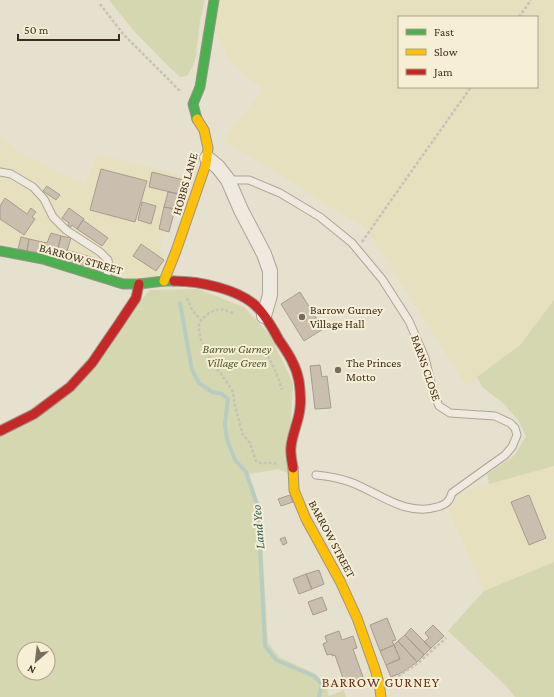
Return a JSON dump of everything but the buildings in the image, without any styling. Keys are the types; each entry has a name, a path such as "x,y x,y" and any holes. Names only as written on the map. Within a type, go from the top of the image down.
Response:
{"main road":[{"path":"193,104 200,87 214,0"},
{"name":"HOBBS LANE","path":"164,281 176,252 207,158 208,148 204,130 196,118 193,104"},
{"name":"BARROW STREET","path":"0,251 42,259 124,284 164,281 200,283 234,293 257,307 288,353 295,366 299,381 300,408 291,447 294,490 306,519 340,581 357,618 375,669 381,697"},
{"path":"0,431 34,414 70,387 92,363 136,298 138,284"}],"street":[{"path":"207,158 218,167 228,180 241,210 264,254 270,271 270,295 264,316"}],"lane":[{"path":"0,172 11,174 33,187 44,199 53,217 66,230 100,252 108,260 109,268 106,279"},
{"name":"BARNS CLOSE","path":"228,180 250,180 280,194 320,217 352,243 382,279 409,321 425,358 434,394 439,406 450,412 495,416 510,423 515,428 517,435 512,447 505,455 452,493 448,502 442,506 431,509 415,509 398,505 350,482 328,476 316,476"}],"path":[{"path":"520,16 531,0"},
{"path":"100,4 124,35 193,104"},
{"path":"358,250 470,88"},
{"path":"182,281 192,310 201,320"},
{"path":"238,315 221,309 209,313 201,320 199,330 200,337 207,354 227,382 232,392 243,434 250,443 255,460 261,463 293,462"},
{"path":"262,346 273,364 280,382 282,393"},
{"path":"278,463 279,457"},
{"path":"392,681 418,664 446,638"}],"shaded area":[{"path":"220,0 554,0 554,300 520,345 466,386 367,229 223,140 263,90 231,62 214,30"},
{"path":"0,135 17,151 85,185 97,154 182,175 159,252 165,255 158,276 131,279 0,242"},
{"path":"554,466 554,562 484,591 448,509 459,496 471,489"}],"green space":[{"path":"109,0 205,0 200,20 196,56 193,66 187,76 180,77 169,67 133,30"},
{"name":"Barrow Gurney Village Green","path":"198,289 244,307 270,335 293,383 288,473 278,469 249,474 260,508 268,643 279,657 314,673 325,683 329,696 344,690 346,697 0,697 0,436 37,417 150,290"},
{"path":"554,300 554,466 489,484 487,474 515,455 526,436 518,420 503,403 482,387 477,377 520,345"},
{"path":"554,562 554,697 515,697 505,685 448,631 484,591"}],"waterway":[{"name":"Land Yeo","path":"180,303 192,370 199,383 212,392 222,394 228,399 225,424 227,439 235,460 246,472 258,507 265,646 276,660 314,676 322,684 319,697"}],"traffic: fast":[{"path":"197,119 193,104 200,87 214,0"},
{"path":"0,251 43,259 123,284 174,281"}],"traffic: slow":[{"path":"164,281 206,164 208,148 204,130 197,119"},
{"path":"293,468 294,490 306,519 340,581 357,618 375,669 381,697"}],"traffic: jam":[{"path":"174,281 207,284 240,295 257,307 269,323 291,359 299,381 300,408 291,449 293,468"},
{"path":"0,431 34,414 70,387 92,363 118,325 136,298 139,284"}],"place":[{"name":"Barrow Gurney Village Hall","path":"302,317"},
{"name":"The Princes Motto","path":"338,370"}],"district":[{"name":"BARROW GURNEY","path":"381,682"}]}
